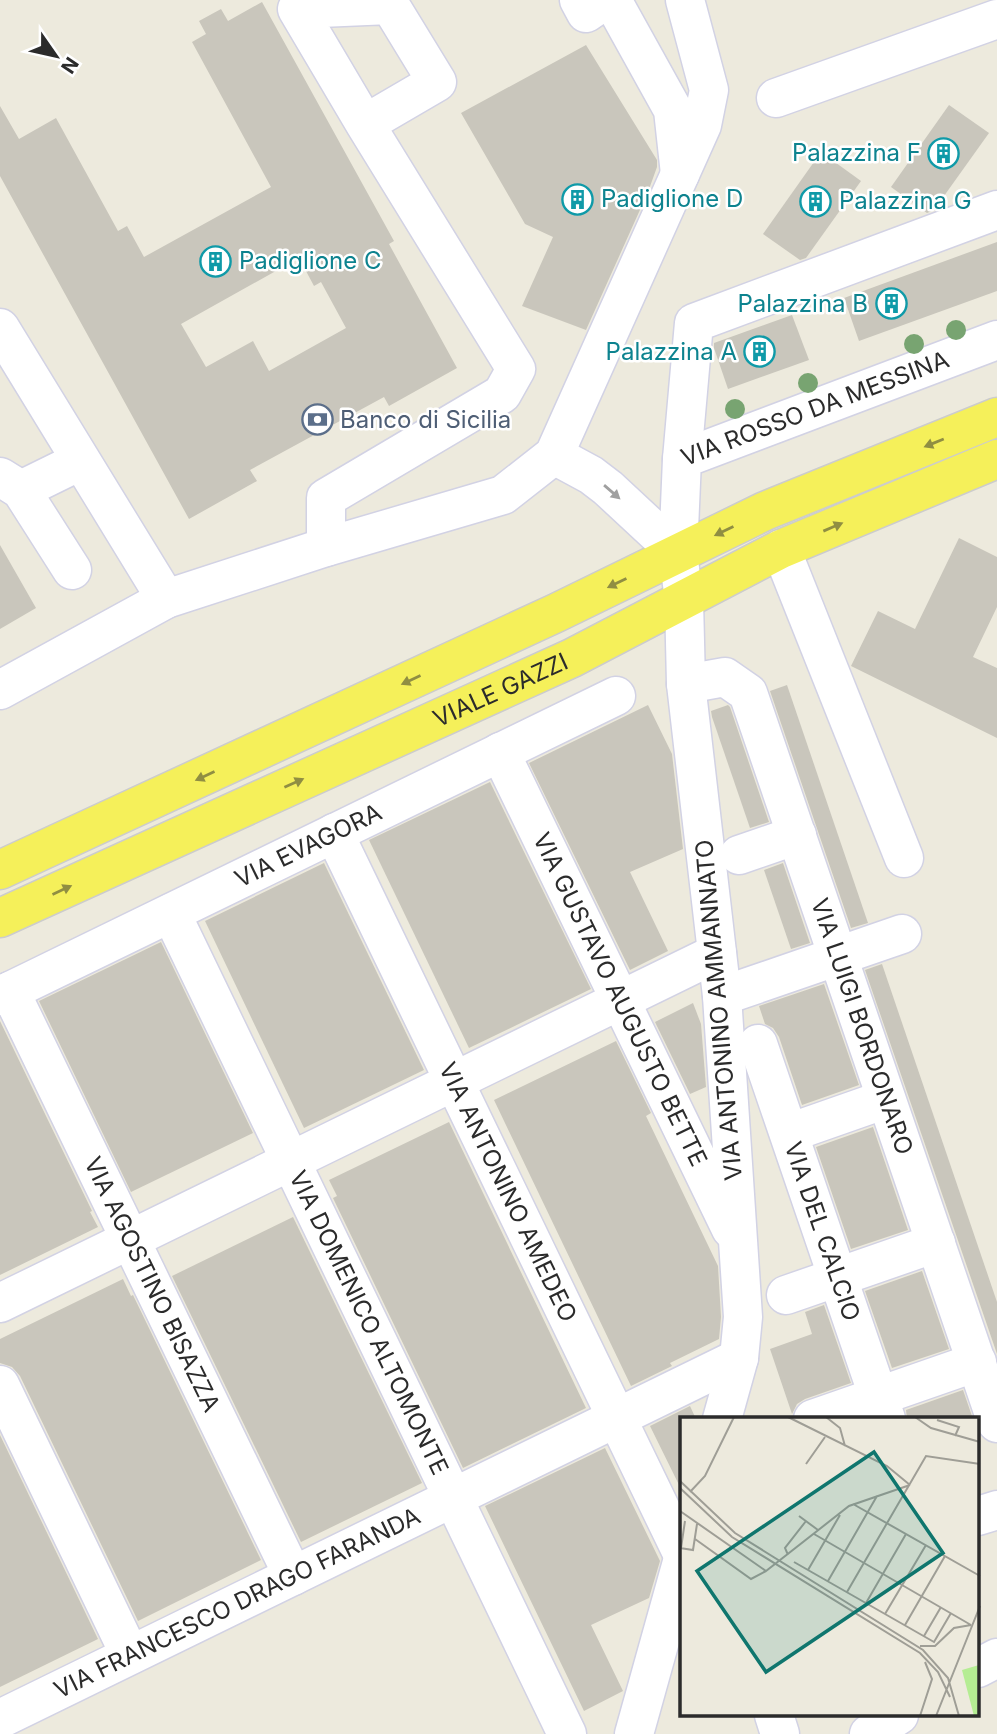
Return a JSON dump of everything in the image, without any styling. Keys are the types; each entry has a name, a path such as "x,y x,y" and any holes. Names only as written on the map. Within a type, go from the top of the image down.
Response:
{"main road":[{"name":"VIALE GAZZI","path":"0,870 543,619 765,511 997,417"},
{"name":"VIALE GAZZI","path":"0,918 572,657 781,549 997,459"}],"street":[{"path":"579,0 586,13 605,0"},
{"path":"612,0 673,110 680,176"},
{"path":"0,690 166,599 326,547 503,495 554,455 702,125 709,90 685,0"},
{"path":"326,547 326,498 502,394 516,369 365,124 297,9 390,5 437,82 365,124"},
{"path":"776,98 997,19"},
{"path":"682,459 694,323 997,210"},
{"path":"0,328 166,599"},
{"name":"VIA ROSSO DA MESSINA","path":"684,600 678,553 682,459 997,340"},
{"path":"554,455 608,488 678,553"},
{"path":"72,569 10,483 80,461"},
{"path":"781,549 904,858"},
{"name":"VIA ANTONINO AMMANNATO","path":"684,600 686,684 722,996 743,1317 739,1358 723,1417"},
{"name":"VIA LUIGI BORDONARO","path":"686,684 725,677 748,693 997,1423"},
{"name":"VIA EVAGORA","path":"5,994 616,695"},
{"name":"VIA GUSTAVO AUGUSTO BETTE","path":"500,752 739,1246"},
{"name":"VIA ANTONINO AMEDEO","path":"334,833 680,1549"},
{"path":"739,855 797,835"},
{"name":"VIA DOMENICO ALTOMONTE","path":"171,913 567,1734"},
{"path":"722,996 902,934"},
{"path":"0,1303 717,954"},
{"name":"VIA AGOSTINO BISAZZA","path":"5,994 131,1240 293,1576"},
{"name":"VIA DEL CALCIO","path":"758,1044 883,1408"},
{"path":"789,1133 886,1099"},
{"path":"786,1295 936,1243"},
{"name":"VIA FRANCESCO DRAGO FARANDA","path":"0,1718 739,1358"},
{"path":"826,1417 883,1408 976,1362"},
{"path":"0,1385 130,1655"},
{"path":"979,1516 997,1510"},
{"path":"634,1734 680,1569"},
{"path":"979,1667 997,1658"},
{"path":"774,1716 780,1734"}],"building":[{"name":"Padiglione C","path":"262,2 394,241 389,244 457,368 389,406 384,397 250,470 257,481 189,519 0,176 0,106 19,139 56,118 118,231 127,226 144,257 271,187 192,42 206,34 199,21 221,9 228,21","holes":["299,258 314,286 321,282 346,328 269,371 253,341 206,367 181,324"]},
{"name":"Padiglione D","path":"586,45 657,160 657,167 586,330 522,306 553,237 525,224 461,113"},
{"name":"Palazzina F","path":"949,105 989,133 934,210 927,213 891,187"},
{"name":"Palazzina G","path":"821,152 861,181 806,258 800,260 763,234"},
{"path":"997,242 997,291 859,341 844,298"},
{"name":"Palazzina A","path":"792,315 809,360 728,389 714,343"},
{"path":"959,538 997,557 997,607 973,657 997,668 997,738 851,666 878,611 915,629"},
{"path":"0,545 36,608 0,629"},
{"path":"787,685 868,923 851,928 770,691"},
{"path":"648,705 672,754 683,849 630,872 668,951 630,970 529,763"},
{"path":"728,705 769,822 750,828 712,717 711,711"},
{"path":"490,782 591,989 469,1048 369,840"},
{"path":"324,863 424,1070 304,1128 205,921"},
{"path":"783,863 810,943 791,949 764,870"},
{"path":"161,942 253,1133 131,1192 39,1001"},
{"path":"882,964 997,1302 997,1354 865,970"},
{"path":"824,984 859,1085 802,1105 779,1037 773,1028 765,1024 759,1006"},
{"path":"693,1003 701,1024 706,1087 690,1094 655,1022"},
{"path":"0,1021 98,1227 0,1275"},
{"path":"616,1041 651,1113 646,1116 718,1266 721,1317 719,1339 631,1386 494,1100"},
{"path":"449,1122 586,1408 463,1468 333,1198 337,1196 329,1180"},
{"path":"873,1127 908,1230 851,1249 816,1147"},
{"path":"293,1217 422,1483 301,1542 172,1276"},
{"path":"922,1271 949,1349 892,1368 865,1291"},
{"path":"123,1279 261,1560 138,1621 20,1376 12,1367 0,1363 0,1339"},
{"path":"824,1305 851,1383 805,1399 797,1404 792,1414 770,1349 812,1334 805,1312"},
{"path":"963,1390 972,1417 907,1417 906,1410"},
{"path":"690,1406 695,1417 680,1417 680,1487 650,1426"},
{"path":"0,1435 98,1639 0,1687"},
{"path":"605,1448 660,1561 649,1598 591,1625 623,1691 584,1711 485,1506"}],"place":[{"name":"Palazzina F","path":"944,153"},
{"name":"Padiglione D","path":"578,199"},
{"name":"Palazzina G","path":"816,201"},
{"name":"Padiglione C","path":"216,261"},
{"name":"Palazzina B","path":"891,304"},
{"name":"Palazzina A","path":"760,352"},
{"name":"Banco di Sicilia","path":"317,420"}]}
